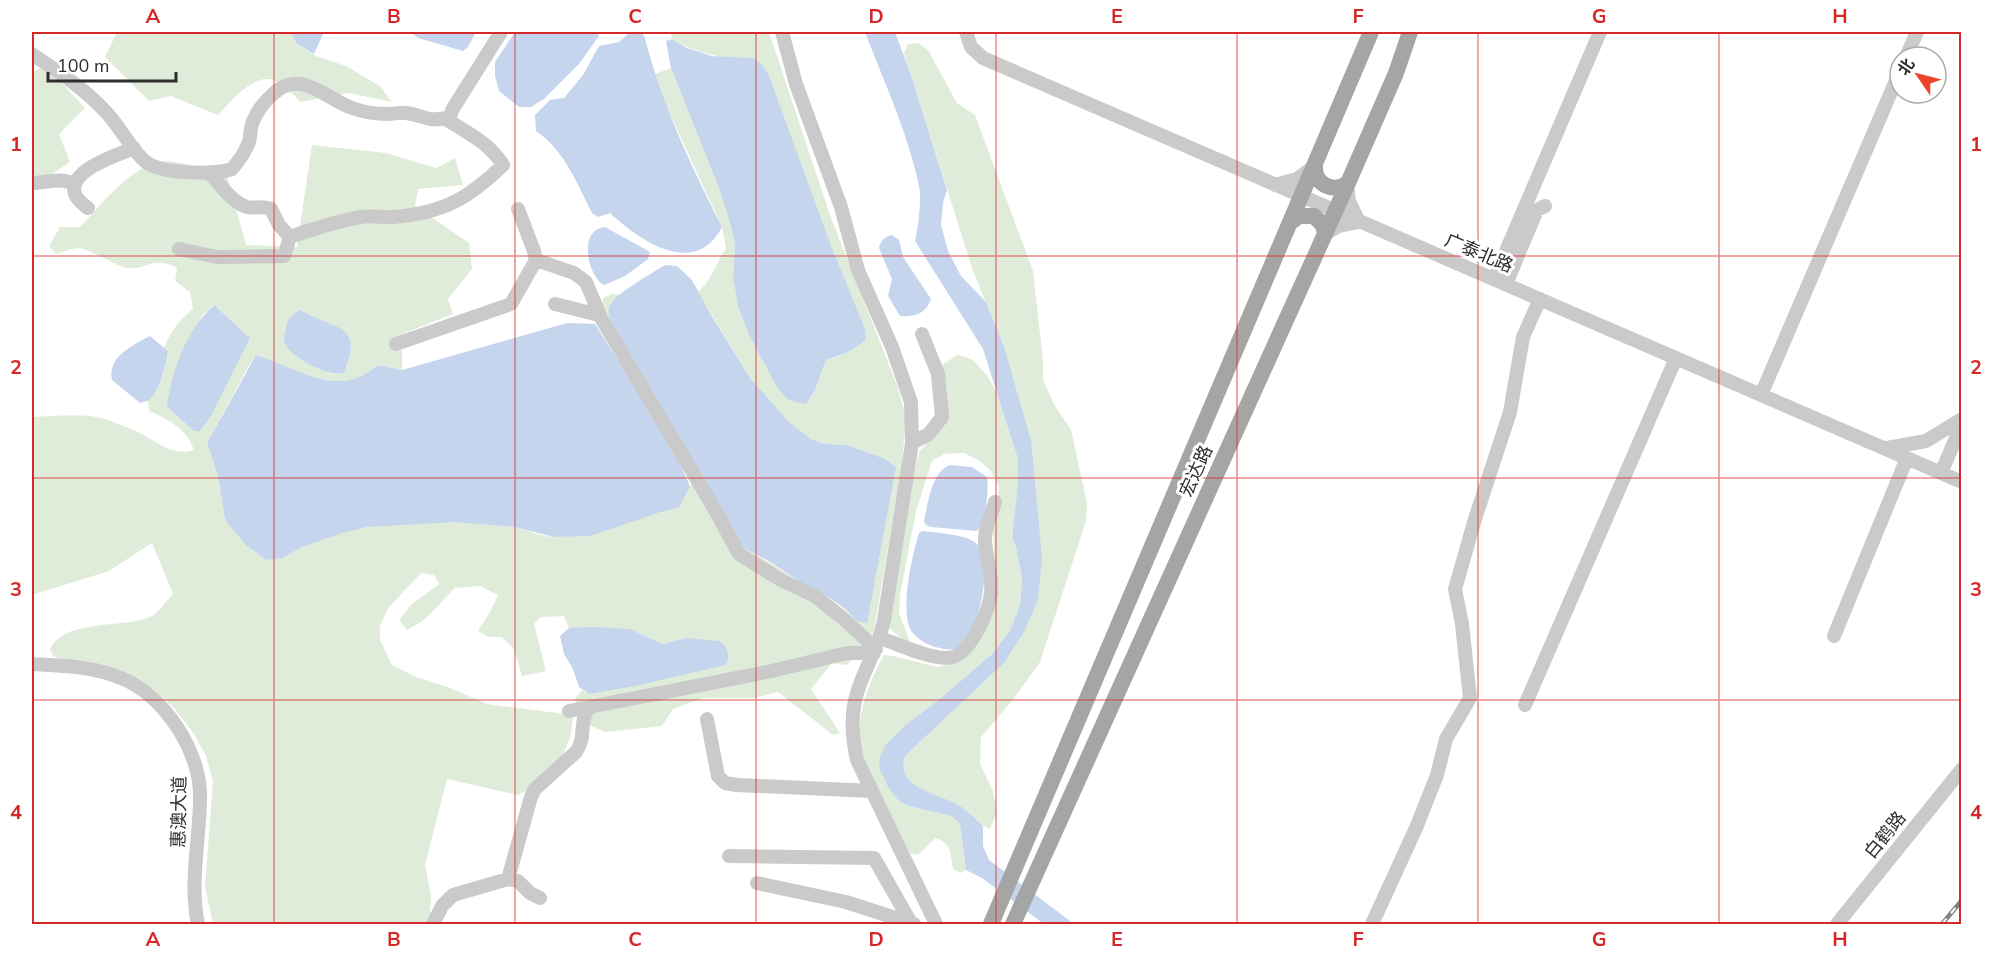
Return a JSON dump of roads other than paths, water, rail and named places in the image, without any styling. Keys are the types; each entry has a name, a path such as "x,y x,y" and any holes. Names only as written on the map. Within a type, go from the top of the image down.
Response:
{"main road":[{"name":"宏达路","path":"993,920 1371,32"},
{"name":"宏达路","path":"1013,924 1348,183 1396,73 1410,32"},
{"path":"1315,166 1315,175 1324,185 1336,188 1348,183"},
{"path":"1291,222 1299,216 1314,216 1323,225 1325,234"}],"street":[{"path":"290,237 363,216 410,215 447,207 460,201 503,165 484,142 449,121 452,110 501,32"},
{"path":"782,32 796,84 841,207 858,270 892,347 911,402 912,443 877,646 857,693 852,723 857,760 936,924"},
{"name":"广泰北路","path":"966,32 971,47 983,58 1962,482"},
{"path":"1500,281 1600,32"},
{"path":"32,54 70,80 104,110 146,162 160,168 210,173 232,169 249,141 252,121 276,91 287,85 303,85 319,89 349,108 367,112 388,114 405,112 435,121 450,117"},
{"path":"1761,395 1888,99"},
{"path":"88,208 75,196 75,185 84,172 134,148"},
{"path":"1291,222 1288,204 1275,185 1297,179 1315,166"},
{"path":"210,173 239,203 248,207 264,206 271,209 279,225 290,237"},
{"path":"32,183 59,180 70,181 75,185"},
{"path":"1325,234 1344,224 1359,222 1349,201 1348,183"},
{"path":"1500,281 1537,210 1545,206"},
{"path":"396,344 511,304 536,260 518,209"},
{"path":"179,249 217,256 284,256 290,237"},
{"path":"536,260 574,273 586,282 599,315 739,554 781,580 815,596 877,646"},
{"path":"1372,924 1416,828 1437,775 1446,739 1470,698 1462,624 1455,589 1510,412 1523,337 1540,299"},
{"path":"555,304 599,315"},
{"path":"912,443 929,434 942,417 938,374 922,334"},
{"path":"1526,705 1676,358"},
{"path":"1884,448 1926,441 1962,419"},
{"path":"1941,473 1962,424"},
{"path":"1834,636 1907,458"},
{"path":"569,711 771,671 877,646 949,658 960,653 978,630 991,592 985,536 995,502"},
{"name":"惠澳大道","path":"32,664 97,670 124,679 155,702 179,732 197,767 200,795 193,891 198,924"},
{"path":"508,879 531,797 535,789 580,746 583,739 581,727 584,714 589,707"},
{"path":"707,719 718,776 725,783 872,791"},
{"name":"白鹤路","path":"1837,924 1962,769"},
{"path":"729,856 874,858 913,924"},
{"path":"433,924 442,906 453,896 508,879 518,881 530,893 540,898"},
{"path":"757,883 846,902 913,924"}],"water":[{"path":"291,32 324,32 314,54 296,43"},
{"path":"410,32 476,32 468,47 463,51 418,38"},
{"path":"515,32 598,32 599,36 579,64 544,99 531,107 519,107 499,91 495,76 495,62"},
{"path":"636,32 644,35 659,85 678,133 722,227 711,242 697,251 683,253 667,250 636,234 610,213 598,217 592,213 562,157 536,131 535,115 550,100 564,98 583,75 599,46 619,42 628,34"},
{"path":"865,32 895,32 947,190 941,225 948,251 961,276 986,302 1004,346 1031,440 1042,558 1038,600 1023,634 1004,663 905,756 904,770 907,777 918,787 965,809 983,826 983,846 989,860 1074,924 1044,924 982,878 966,870 960,824 951,816 908,806 898,800 888,787 879,768 880,757 886,744 903,727 991,655 1010,631 1020,605 1022,579 1012,537 1018,484 1018,459 983,349 915,241 919,186 902,127"},
{"path":"672,39 687,48 712,56 753,58 762,64 769,76 830,243 865,329 866,339 861,343 848,352 827,359 813,394 806,404 786,398 777,387 750,337 738,307 733,277 735,245 730,223 720,191 671,68 666,41"},
{"path":"605,227 650,252 648,259 625,276 604,285 593,272 588,244 591,236 597,230"},
{"path":"892,235 899,240 903,257 931,299 923,311 915,315 900,316 888,296 892,279 879,248 883,239"},
{"path":"665,265 677,266 692,280 750,378 788,421 811,439 825,444 847,445 883,458 896,467 867,623 857,621 824,594 745,549 733,536 611,323 609,310 613,300"},
{"path":"214,305 250,338 211,416 200,431 194,431 167,407 169,393 188,339 204,315"},
{"path":"301,310 343,330 349,336 350,357 344,373 330,373 312,366 296,356 286,345 284,336 288,321 293,314"},
{"path":"567,323 595,324 671,444 690,486 679,508 590,536 554,537 515,527 455,522 368,527 302,547 282,558 266,560 246,545 225,520 218,476 207,443 256,355 319,378 344,381 360,377 378,365 402,370"},
{"path":"150,336 168,351 156,391 149,400 140,403 112,380 113,365 123,353"},
{"path":"950,465 972,467 987,477 985,513 977,531 931,527 924,521 934,481 938,474"},
{"path":"922,531 950,534 971,540 982,551 984,579 979,611 968,638 955,649 941,649 926,643 914,635 908,623 907,598 910,569 919,533"},
{"path":"569,628 630,629 663,644 686,638 719,641 725,646 729,656 726,665 589,694 579,687 573,669 564,654 560,636"}],"railway":[{"path":"1942,924 1962,900"}]}
